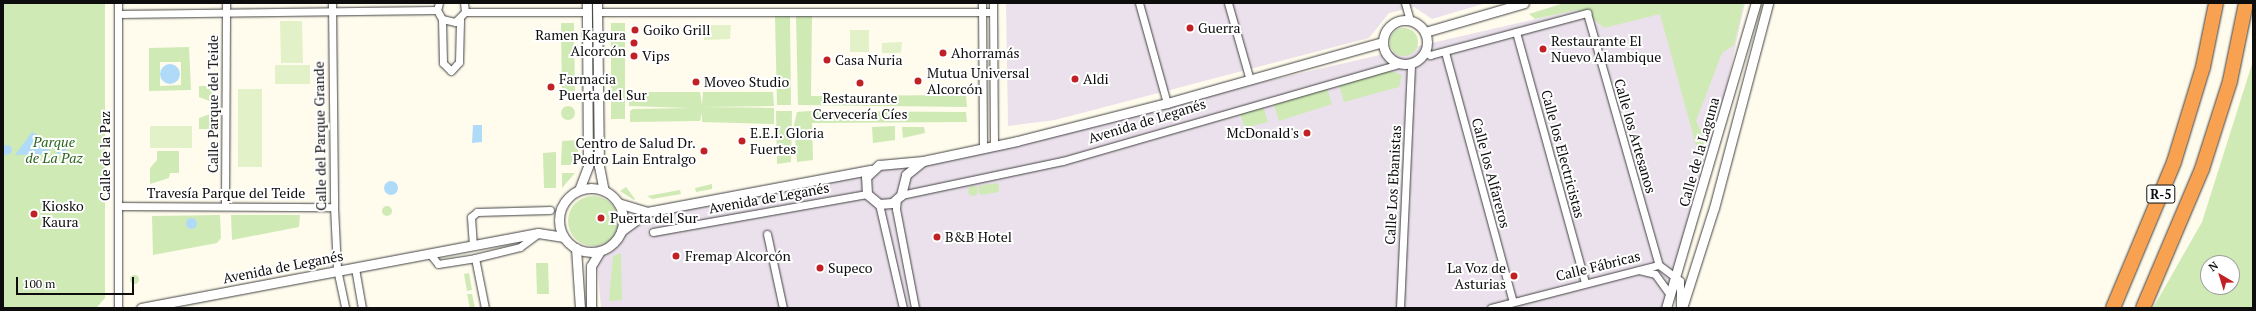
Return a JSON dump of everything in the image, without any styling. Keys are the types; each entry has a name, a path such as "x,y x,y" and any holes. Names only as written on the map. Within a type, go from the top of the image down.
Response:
{"highway":[{"name":"R-5","path":"2113,308 2174,162 2200,78 2216,3"},
{"name":"R-5","path":"2143,308 2202,169 2230,80 2246,3"},
{"path":"2171,139 2180,111 2200,78"}],"street":[{"name":"Calle de la Paz","path":"118,3 118,308"},
{"name":"Calle Parque del Teide","path":"225,206 226,3"},
{"name":"Calle del Parque Grande","path":"332,3 334,207 338,269 346,308"},
{"path":"118,14 332,13 438,7 442,20 443,63 451,71 459,62 460,20 466,12 464,3"},
{"path":"735,3 735,12"},
{"path":"982,3 983,148"},
{"path":"993,3 994,146"},
{"path":"1139,3 1167,104"},
{"path":"1228,3 1250,80"},
{"path":"1405,3 1410,20 1425,32"},
{"path":"1425,32 1524,3"},
{"path":"1748,29 1752,3"},
{"name":"Calle de la Laguna","path":"1666,308 1674,273 1700,202 1756,3"},
{"name":"Calle de la Laguna","path":"1681,308 1714,208 1768,3"},
{"path":"466,12 587,7 588,166 579,190 565,202 559,220 564,237 576,248 600,250"},
{"path":"591,308 591,266 600,250 616,240 622,231 622,212 618,203 604,191 598,166 597,7 735,12 993,12"},
{"name":"Calle los Artesanos","path":"1516,32 1587,13 1659,266"},
{"path":"442,20 460,20"},
{"path":"1410,20 1388,27 1382,42 1388,57 1398,64 1411,64 1425,52 1425,32"},
{"path":"1425,52 1430,55 1445,52 1516,32"},
{"name":"Calle los Electricistas","path":"1516,32 1585,283"},
{"name":"Avenida de Leganés","path":"888,165 923,161 994,146 1167,104 1382,42"},
{"name":"Calle los Alfareros","path":"1445,52 1513,302"},
{"name":"Avenida de Leganés","path":"899,197 1063,161 1398,64"},
{"name":"Calle Los Ebanistas","path":"1400,308 1411,64"},
{"name":"Avenida de Leganés","path":"904,185 909,172 923,161"},
{"path":"903,308 879,204 867,194 864,185 870,170 888,165 902,176 904,185 896,209 915,308"},
{"name":"Avenida de Leganés","path":"622,231 647,212 870,170"},
{"name":"Avenida de Leganés","path":"844,175 864,185"},
{"path":"579,190 604,191"},
{"name":"Avenida de Leganés","path":"653,232 867,194"},
{"path":"879,204 899,197"},
{"name":"Avenida de Leganés","path":"618,203 647,212"},
{"name":"Travesía Parque del Teide","path":"118,206 334,207"},
{"path":"474,246 471,218 477,212 550,210"},
{"path":"431,255 438,264 475,258 520,247 559,220"},
{"name":"Avenida de Leganés","path":"141,308 338,269 355,268 431,255 542,232 564,237"},
{"path":"767,234 783,308"},
{"path":"576,248 580,308"},
{"path":"475,258 485,308"},
{"name":"Calle Fábricas","path":"1491,308 1635,269 1659,266 1674,273"},
{"path":"355,268 362,308"},
{"path":"1635,269 1656,274 1669,293"},
{"path":"1674,273 1682,288 1681,308"}],"shaded area":[{"path":"1006,3 1486,3 1432,19 1414,7 1389,13 1369,38 1055,120 1008,126"},
{"path":"1605,3 1745,3 1709,167 1664,308 601,308 593,220 881,170"}],"green space":[{"name":"Parque de La Paz","path":"3,3 105,3 105,298 97,307 3,308"},
{"path":"1564,3 1744,3 1734,45 1722,53 1696,121 1707,144 1700,160 1660,14 1604,28 1587,13 1576,10 1535,19 1529,14"},
{"path":"796,15 812,15 811,96 966,95 967,107 798,105"},
{"path":"775,16 790,16 791,105 777,105"},
{"path":"280,21 302,21 303,63 281,63"},
{"path":"561,23 574,23 575,96 562,96"},
{"path":"611,23 625,23 625,119 611,119"},
{"path":"704,25 731,25 730,39 704,40"},
{"path":"1404,28 1414,32 1418,42 1414,52 1404,56 1394,52 1390,42 1394,32"},
{"path":"850,30 869,30 869,52 850,52"},
{"path":"902,42 901,53 882,53 882,43"},
{"path":"189,47 191,90 149,91 149,48","holes":["160,62 181,62 181,85 160,86"]},
{"path":"2253,61 2253,308 2153,308 2202,222"},
{"path":"275,65 310,65 310,84 275,84"},
{"path":"1391,71 1402,75 1399,87 1344,102 1339,85"},
{"path":"199,86 212,86 212,102 199,97"},
{"path":"1327,88 1332,104 1279,121 1274,105"},
{"path":"238,89 262,89 262,167 238,167"},
{"path":"629,92 700,92 702,105 703,92 773,92 774,106 702,107 774,108 774,124 702,122 702,113 700,121 630,122 630,111 633,109 689,108 629,106"},
{"path":"565,106 571,106 575,110 575,116 571,120 565,120 561,116 561,110"},
{"path":"1263,106 1268,122 1245,128 1240,114"},
{"path":"776,111 792,111 791,162 777,164"},
{"path":"797,112 966,112 967,122 812,123 813,160 797,162 794,125"},
{"path":"213,113 212,129 199,129 199,118"},
{"path":"150,126 192,126 192,148 150,148"},
{"path":"895,126 895,140 873,143 872,127"},
{"path":"902,127 924,127 925,133 903,138"},
{"path":"578,140 578,165 561,165 562,141"},
{"path":"157,151 179,151 179,173 170,173 169,178 150,184 150,168 157,160"},
{"path":"556,152 556,188 544,188 543,153"},
{"path":"562,173 575,173 562,188"},
{"path":"998,183 999,192 980,195 978,186"},
{"path":"712,184 712,189 696,192 695,188"},
{"path":"971,186 975,186 977,187 977,195 971,196 968,193 968,189"},
{"path":"626,187 635,199 634,200 620,191"},
{"path":"680,190 681,194 652,199 647,196"},
{"path":"593,196 602,198 613,207 618,221 616,230 607,241 593,246 584,244 573,235 568,221 570,212 579,201"},
{"path":"387,206 392,211 387,216 382,211"},
{"path":"220,215 221,238 217,243 153,255 152,216"},
{"path":"231,215 300,215 299,227 232,240"},
{"path":"621,253 622,300 609,301 613,256"},
{"path":"536,263 548,263 549,294 537,294"},
{"path":"469,273 472,290 467,291 464,274"},
{"path":"134,274 139,279 134,284 129,279"},
{"path":"467,294 472,294 475,308 470,308"}],"water":[{"path":"170,64 177,67 180,74 177,81 170,84 163,81 160,74 163,67"},
{"path":"473,125 482,125 482,142 472,143"},
{"path":"32,132 51,142 48,154 15,155"},
{"path":"5,145 9,145 12,150 9,155 5,155 2,152 2,148"},
{"path":"59,145 63,145 65,146 65,154 59,155 56,152 56,148"},
{"path":"391,181 396,183 398,188 396,193 391,195 386,193 384,188 386,183"},
{"path":"191,217 195,219 197,223 195,227 191,229 187,227 185,223 187,219"}],"place":[{"name":"Guerra","path":"1190,28"},
{"name":"Goiko Grill","path":"635,30"},
{"name":"Ramen Kagura Alcorcón","path":"634,43"},
{"name":"Restaurante El Nuevo Alambique","path":"1543,49"},
{"name":"Ahorramás","path":"943,53"},
{"name":"Vips","path":"634,56"},
{"name":"Casa Nuria","path":"827,60"},
{"name":"Aldi","path":"1075,79"},
{"name":"Mutua Universal Alcorcón","path":"918,81"},
{"name":"Moveo Studio","path":"696,82"},
{"name":"Restaurante Cervecería Cíes","path":"860,83"},
{"name":"Farmacia Puerta del Sur","path":"551,87"},
{"name":"McDonald's","path":"1307,133"},
{"name":"E.E.I. Gloria Fuertes","path":"742,141"},
{"name":"Centro de Salud Dr. Pedro Lain Entralgo","path":"704,151"},
{"name":"Kiosko Kaura","path":"34,214"},
{"name":"Puerta del Sur","path":"601,218"},
{"name":"B&B Hotel","path":"937,237"},
{"name":"Fremap Alcorcón","path":"676,256"},
{"name":"Supeco","path":"820,268"},
{"name":"La Voz de Asturias","path":"1514,276"}]}
